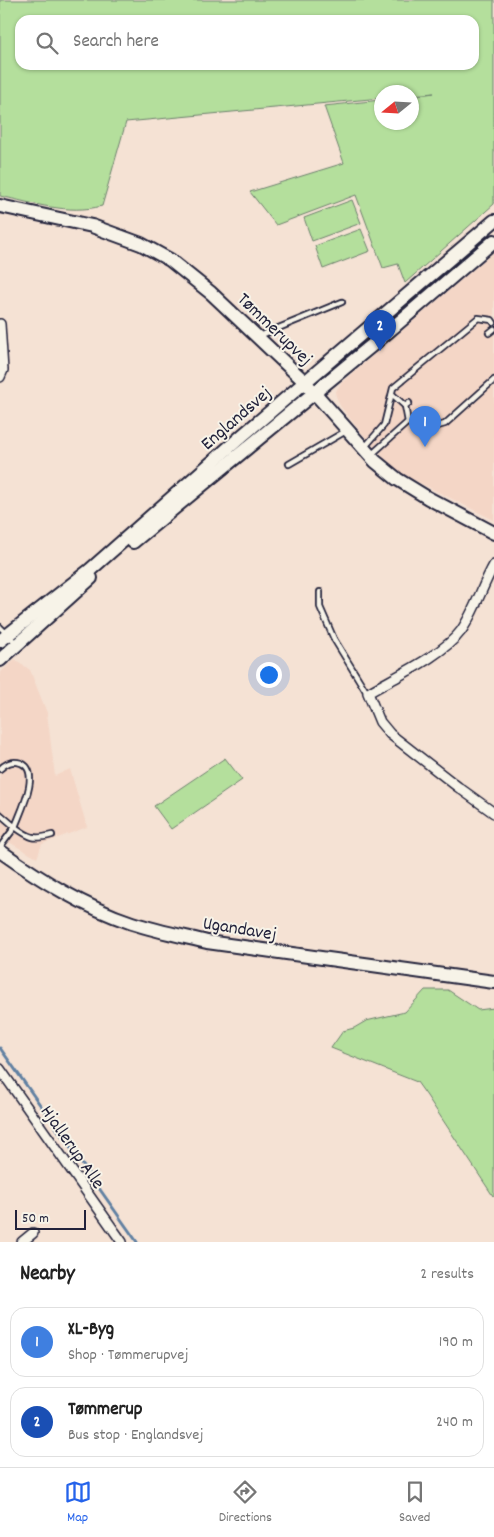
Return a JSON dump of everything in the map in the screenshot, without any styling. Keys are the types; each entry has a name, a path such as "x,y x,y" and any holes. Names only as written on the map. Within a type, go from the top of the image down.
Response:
{"main road":[{"name":"Tømmerupvej","path":"0,206 92,226 141,244 170,260 204,287 305,382 366,452 397,478 428,498 494,533"},
{"name":"Englandsvej","path":"3,634 90,570 305,382 494,221"},
{"name":"Englandsvej","path":"0,660 112,560 315,393 494,241"},
{"name":"Ugandavej","path":"0,849 26,870 58,890 130,922 167,933 208,942 494,982"}],"street":[{"path":"0,324 3,370 0,377"},
{"path":"494,565 469,618 459,633 444,649 368,693 380,722 390,734 458,788 494,813"},
{"name":"Hjallerup Alle","path":"0,1069 121,1242"},
{"path":"22,1242 33,1233"}],"lane":[{"path":"258,336 342,302"},
{"path":"366,452 384,424 394,388 478,318 492,320 494,323"},
{"path":"489,332 494,329"},
{"path":"408,422 424,430 445,424 494,380"},
{"path":"392,394 407,405 408,422"},
{"path":"366,452 408,422"},
{"path":"289,464 347,431"},
{"path":"320,592 320,607 334,639 368,693"},
{"path":"3,634 18,644"},
{"path":"0,769 6,763 21,763 27,767 30,775 30,787 15,827 0,849"},
{"path":"0,814 28,837 39,838 52,835"}],"shaded area":[{"path":"494,252 494,520 400,473 360,431 340,406 335,393 341,383"},
{"path":"15,659 30,670 47,713 55,776 70,769 87,827 42,844 37,858 0,837 0,673"}],"green space":[{"path":"0,0 494,0 494,204 405,283 398,264 383,268 356,195 276,225 250,192 344,163 324,106 374,101 374,130 419,130 419,95 434,93 419,94 419,85 374,85 374,99 126,122 102,206 63,209 0,196"},
{"path":"352,200 361,223 312,241 304,218"},
{"path":"361,229 370,251 323,269 315,246"},
{"path":"225,758 242,780 171,829 154,806"},
{"path":"425,990 448,990 478,1010 494,1008 493,1196 417,1082 331,1048 343,1031 354,1028 366,1021 405,1012"}],"waterway":[{"path":"0,1048 137,1242"}],"place":[{"name":"Tømmerup","path":"380,351"},
{"name":"XL-Byg","path":"425,447"}]}
